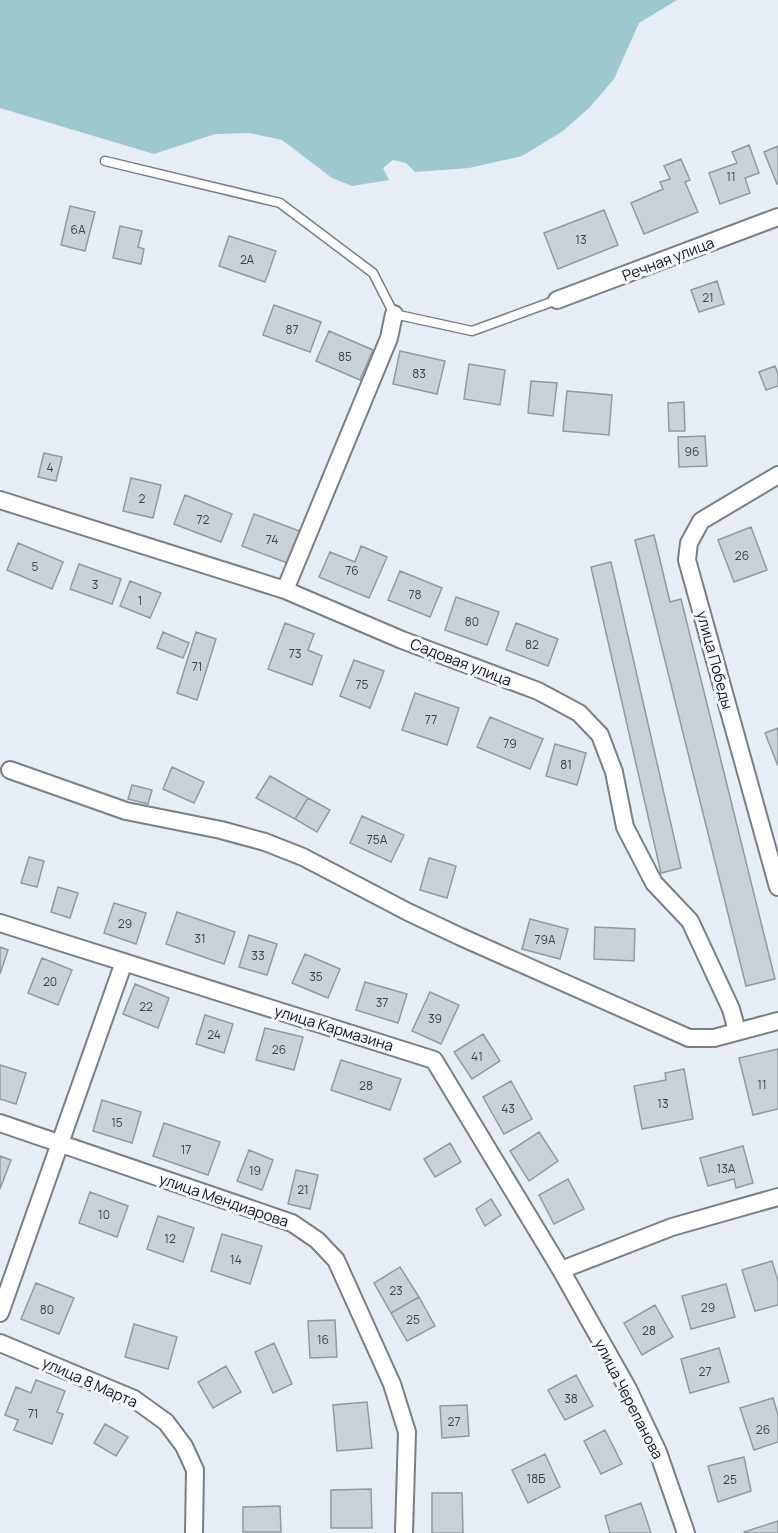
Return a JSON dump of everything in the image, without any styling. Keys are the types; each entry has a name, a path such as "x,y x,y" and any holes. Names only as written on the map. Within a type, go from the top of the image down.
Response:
{"street":[{"name":"Речная улица","path":"557,300 778,217"},
{"path":"285,590 389,338 394,314"},
{"name":"улица Победы","path":"778,475 702,521 689,543 687,560 778,887"},
{"name":"Садовая улица","path":"0,500 285,590 402,640 538,691 579,713 600,735 614,772 626,827 654,883 690,921 731,1009 737,1031"},
{"path":"10,770 126,811 221,830 265,842 303,857 461,937 689,1038 714,1038 778,1022"},
{"name":"улица Кармазина","path":"0,924 434,1059 561,1270"},
{"path":"0,1313 124,962"},
{"name":"улица Мендиарова","path":"0,1123 292,1222 317,1240 336,1260 392,1384 406,1432 404,1533"},
{"path":"561,1270 672,1227 778,1197"},
{"name":"улица Черепанова","path":"561,1270 628,1389 658,1452 686,1533"},
{"name":"улица 8 Марта","path":"0,1343 134,1399 166,1422 184,1446 195,1470 194,1533"}],"lane":[{"path":"105,161 280,203 373,273 394,314 472,331 557,300"}],"water":[{"path":"0,0 677,0 639,23 614,79 590,107 563,131 522,156 469,168 415,172 406,163 393,160 383,168 389,180 352,186 332,178 282,140 250,133 215,134 154,154 0,108"}],"building":[{"path":"749,145 759,173 745,178 750,193 720,204 709,173 737,163 732,152"},
{"path":"778,146 778,184 777,184 764,152"},
{"path":"681,159 690,180 685,182 698,212 644,234 631,203 663,189 660,182 670,179 664,166"},
{"path":"70,206 95,212 85,251 61,245"},
{"path":"604,210 618,245 558,269 544,233"},
{"path":"120,226 142,231 138,247 144,249 141,264 113,258"},
{"path":"229,236 276,251 265,282 219,266"},
{"path":"717,281 724,304 699,312 691,290"},
{"path":"274,305 321,322 310,352 263,335"},
{"path":"329,331 373,350 360,380 316,361"},
{"path":"400,351 445,361 437,394 393,384"},
{"path":"469,364 505,370 500,405 464,399"},
{"path":"775,366 778,386 766,390 759,372"},
{"path":"531,381 557,383 553,416 528,413"},
{"path":"567,391 612,395 609,435 563,431"},
{"path":"684,402 685,431 669,431 668,403"},
{"path":"705,436 707,466 679,467 678,437"},
{"path":"44,453 62,457 56,481 38,477"},
{"path":"131,478 161,485 153,518 123,511"},
{"path":"185,495 232,514 221,542 174,524"},
{"path":"254,514 302,532 290,564 242,546"},
{"path":"751,527 767,570 734,582 718,540"},
{"path":"654,535 670,602 681,599 775,979 746,986 635,540"},
{"path":"18,543 63,562 52,589 7,570"},
{"path":"361,546 387,557 369,598 319,577 330,552 355,562"},
{"path":"611,562 681,868 661,873 591,567"},
{"path":"79,564 121,579 112,604 70,589"},
{"path":"400,571 442,588 430,617 388,600"},
{"path":"130,581 161,593 150,618 120,606"},
{"path":"456,597 499,612 487,645 445,630"},
{"path":"285,623 314,634 308,650 322,656 312,685 268,669"},
{"path":"516,623 558,639 548,666 506,650"},
{"path":"163,632 189,643 183,658 157,648"},
{"path":"196,632 216,639 197,700 177,693"},
{"path":"354,660 384,671 370,708 340,696"},
{"path":"415,693 459,708 447,745 402,730"},
{"path":"490,717 543,739 530,769 477,747"},
{"path":"778,728 778,766 765,733"},
{"path":"555,744 586,753 577,785 546,776"},
{"path":"172,767 204,782 194,803 163,789"},
{"path":"270,776 308,798 295,819 256,798"},
{"path":"132,785 152,790 148,804 128,799"},
{"path":"308,798 330,810 317,832 295,819"},
{"path":"362,816 404,835 391,862 350,843"},
{"path":"29,857 44,861 37,887 21,883"},
{"path":"429,858 456,866 447,898 420,890"},
{"path":"58,887 78,893 70,918 51,912"},
{"path":"114,903 146,913 136,944 104,933"},
{"path":"177,912 235,932 224,964 166,944"},
{"path":"530,919 568,929 560,959 522,949"},
{"path":"595,927 635,929 634,961 594,959"},
{"path":"249,935 277,944 267,975 239,967"},
{"path":"0,947 8,950 0,974"},
{"path":"305,954 340,969 328,998 292,983"},
{"path":"42,958 72,970 58,1005 28,993"},
{"path":"365,982 407,994 398,1023 356,1010"},
{"path":"135,984 169,998 158,1028 123,1014"},
{"path":"430,992 459,1005 441,1044 412,1031"},
{"path":"205,1015 233,1024 224,1053 196,1044"},
{"path":"265,1028 303,1037 294,1070 256,1060"},
{"path":"483,1034 500,1061 472,1079 454,1052"},
{"path":"778,1049 778,1109 753,1115 739,1058"},
{"path":"341,1060 401,1079 390,1110 331,1090"},
{"path":"0,1065 26,1073 16,1104 0,1099"},
{"path":"684,1069 693,1119 642,1129 634,1086 666,1080 665,1073"},
{"path":"511,1081 532,1119 504,1134 483,1097"},
{"path":"102,1100 141,1112 132,1143 93,1131"},
{"path":"164,1123 220,1142 208,1175 153,1156"},
{"path":"539,1132 558,1161 529,1181 510,1151"},
{"path":"450,1143 461,1162 435,1177 424,1159"},
{"path":"743,1146 753,1183 736,1188 734,1179 708,1186 700,1158"},
{"path":"249,1150 273,1160 262,1190 237,1181"},
{"path":"0,1156 11,1160 0,1189"},
{"path":"296,1170 318,1175 310,1209 288,1204"},
{"path":"568,1179 584,1209 554,1224 539,1195"},
{"path":"90,1192 128,1206 117,1237 79,1223"},
{"path":"491,1199 501,1215 485,1226 476,1209"},
{"path":"158,1216 194,1228 183,1262 147,1249"},
{"path":"222,1234 262,1246 250,1284 211,1271"},
{"path":"772,1261 778,1281 778,1305 755,1311 742,1270"},
{"path":"400,1267 419,1297 391,1313 374,1283"},
{"path":"36,1283 74,1298 59,1334 21,1319"},
{"path":"726,1284 735,1317 691,1329 682,1296"},
{"path":"419,1297 435,1326 407,1341 391,1313"},
{"path":"655,1305 673,1337 642,1355 624,1323"},
{"path":"335,1320 337,1357 310,1358 308,1321"},
{"path":"134,1324 177,1337 168,1369 125,1357"},
{"path":"274,1343 292,1384 273,1393 255,1352"},
{"path":"719,1348 729,1382 690,1393 681,1359"},
{"path":"226,1366 241,1392 213,1408 198,1382"},
{"path":"576,1375 593,1406 565,1420 548,1390"},
{"path":"36,1380 65,1391 57,1412 63,1414 52,1444 14,1430 18,1420 5,1415 16,1387 31,1393"},
{"path":"773,1398 778,1415 778,1442 754,1450 740,1408"},
{"path":"367,1402 372,1448 337,1451 333,1405"},
{"path":"467,1405 469,1436 442,1438 440,1406"},
{"path":"105,1424 128,1437 116,1456 94,1443"},
{"path":"605,1430 622,1464 601,1474 584,1441"},
{"path":"545,1454 560,1487 528,1503 512,1470"},
{"path":"744,1457 751,1491 718,1502 708,1466"},
{"path":"371,1489 372,1528 331,1528 331,1490"},
{"path":"432,1493 462,1493 463,1533 432,1533"},
{"path":"641,1503 651,1533 610,1533 605,1516"},
{"path":"280,1506 281,1532 243,1532 243,1507"},
{"path":"778,1521 778,1533 744,1533 744,1532"}]}
